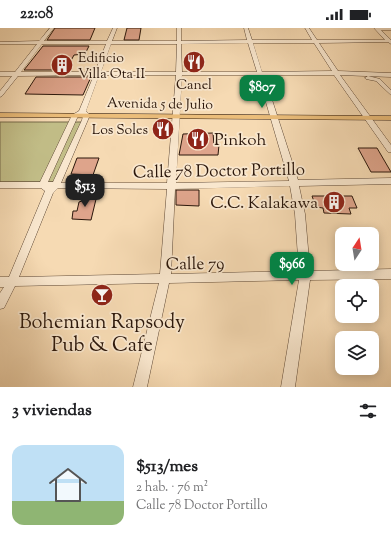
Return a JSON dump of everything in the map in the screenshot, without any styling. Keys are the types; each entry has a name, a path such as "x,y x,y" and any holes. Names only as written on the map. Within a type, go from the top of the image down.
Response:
{"main road":[{"name":"Avenida 5 de Julio","path":"0,115 275,120 370,120 391,118"},
{"name":"Avenida 5 de Julio","path":"0,120 80,116"},
{"name":"Avenida 5 de Julio","path":"370,120 391,122"}],"street":[{"path":"0,95 52,28"},
{"path":"0,304 12,282 50,184 98,74 115,28"},
{"path":"140,387 165,279 179,73 179,28"},
{"path":"246,28 294,181 300,214 305,276 288,387"},
{"path":"307,28 336,73 391,150"},
{"path":"376,28 390,42"},
{"path":"376,28 391,29"},
{"path":"0,43 390,42"},
{"path":"349,73 356,77 376,79 391,93"},
{"path":"0,74 349,73 391,75"},
{"path":"50,184 80,116"},
{"name":"Calle 78 Doctor Portillo","path":"0,180 50,184"},
{"name":"Calle 78 Doctor Portillo","path":"0,185 391,181"},
{"name":"Calle 79","path":"0,282 391,274"}],"shaded area":[{"path":"0,122 85,122 59,182 0,182"}],"building":[{"path":"55,28 95,28 90,40 47,40"},
{"path":"127,28 141,28 139,40 124,40"},
{"path":"43,46 89,46 85,54 74,55 66,70 24,70"},
{"path":"36,77 91,77 83,95 25,94"},
{"path":"213,133 214,145 219,145 218,155 179,155 183,134"},
{"path":"358,148 377,148 391,172 371,172"},
{"path":"77,158 99,158 93,175 71,174"},
{"path":"176,190 199,190 199,206 176,205"},
{"path":"84,195 97,195 91,220 72,219 73,211 77,211 79,202 82,201"},
{"name":"C.C. Kalakawa","path":"312,196 352,196 357,208 349,208 351,214 324,213 323,208 316,207"}],"place":[{"name":"Canel","path":"194,62"},
{"name":"Edificio Villa Ota II","path":"62,65"},
{"name":"Los Soles","path":"163,129"},
{"name":"Pinkoh","path":"198,139"},
{"name":"C.C. Kalakawa","path":"334,202"},
{"name":"Bohemian Rapsody Pub & Cafe","path":"102,295"}]}
